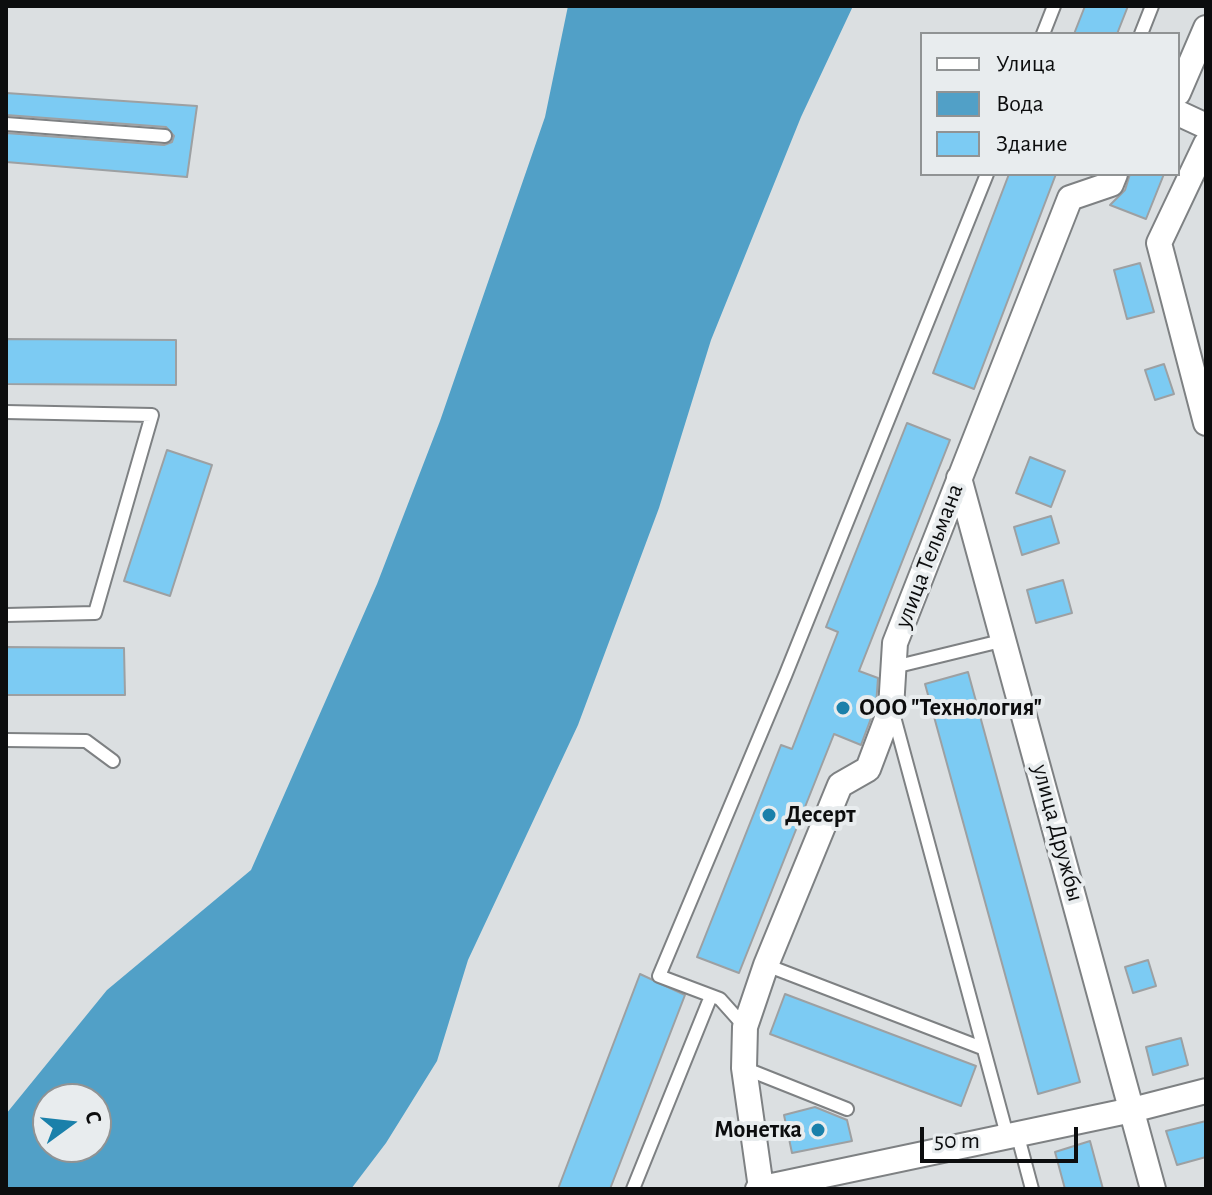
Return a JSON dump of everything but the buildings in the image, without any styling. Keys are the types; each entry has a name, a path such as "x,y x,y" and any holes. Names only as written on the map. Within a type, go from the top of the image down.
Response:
{"street":[{"path":"1180,88 1206,28"},
{"path":"1180,114 1206,126"},
{"path":"1206,144 1159,243 1206,423"},
{"name":"улица Тельмана","path":"759,1189 744,1068 745,1027 766,965 840,785 868,769 891,708 895,643 1070,198 1111,184 1114,176"},
{"name":"улица Дружбы","path":"959,478 1153,1189"},
{"path":"759,1189 1132,1110 1206,1091"}],"lane":[{"path":"1044,32 1054,6"},
{"path":"1142,32 1152,6"},
{"path":"6,124 165,136"},
{"path":"745,1027 720,999 659,976 785,676 986,176"},
{"path":"6,412 152,415 95,613 6,615"},
{"path":"894,667 1005,640"},
{"path":"891,708 982,1048 1032,1189"},
{"path":"6,740 86,741 113,761"},
{"path":"766,965 982,1048"},
{"path":"633,1189 711,996"},
{"path":"744,1068 847,1109"}],"water":[{"path":"568,6 853,6 801,117 711,340 659,508 578,725 468,960 437,1061 386,1143 351,1189 6,1189 6,1114 107,990 251,870 377,584 440,421 545,117"}],"place":[{"name":"ООО \"Технология\"","path":"843,708"},
{"name":"Десерт","path":"769,815"},
{"name":"Монетка","path":"818,1130"}]}
